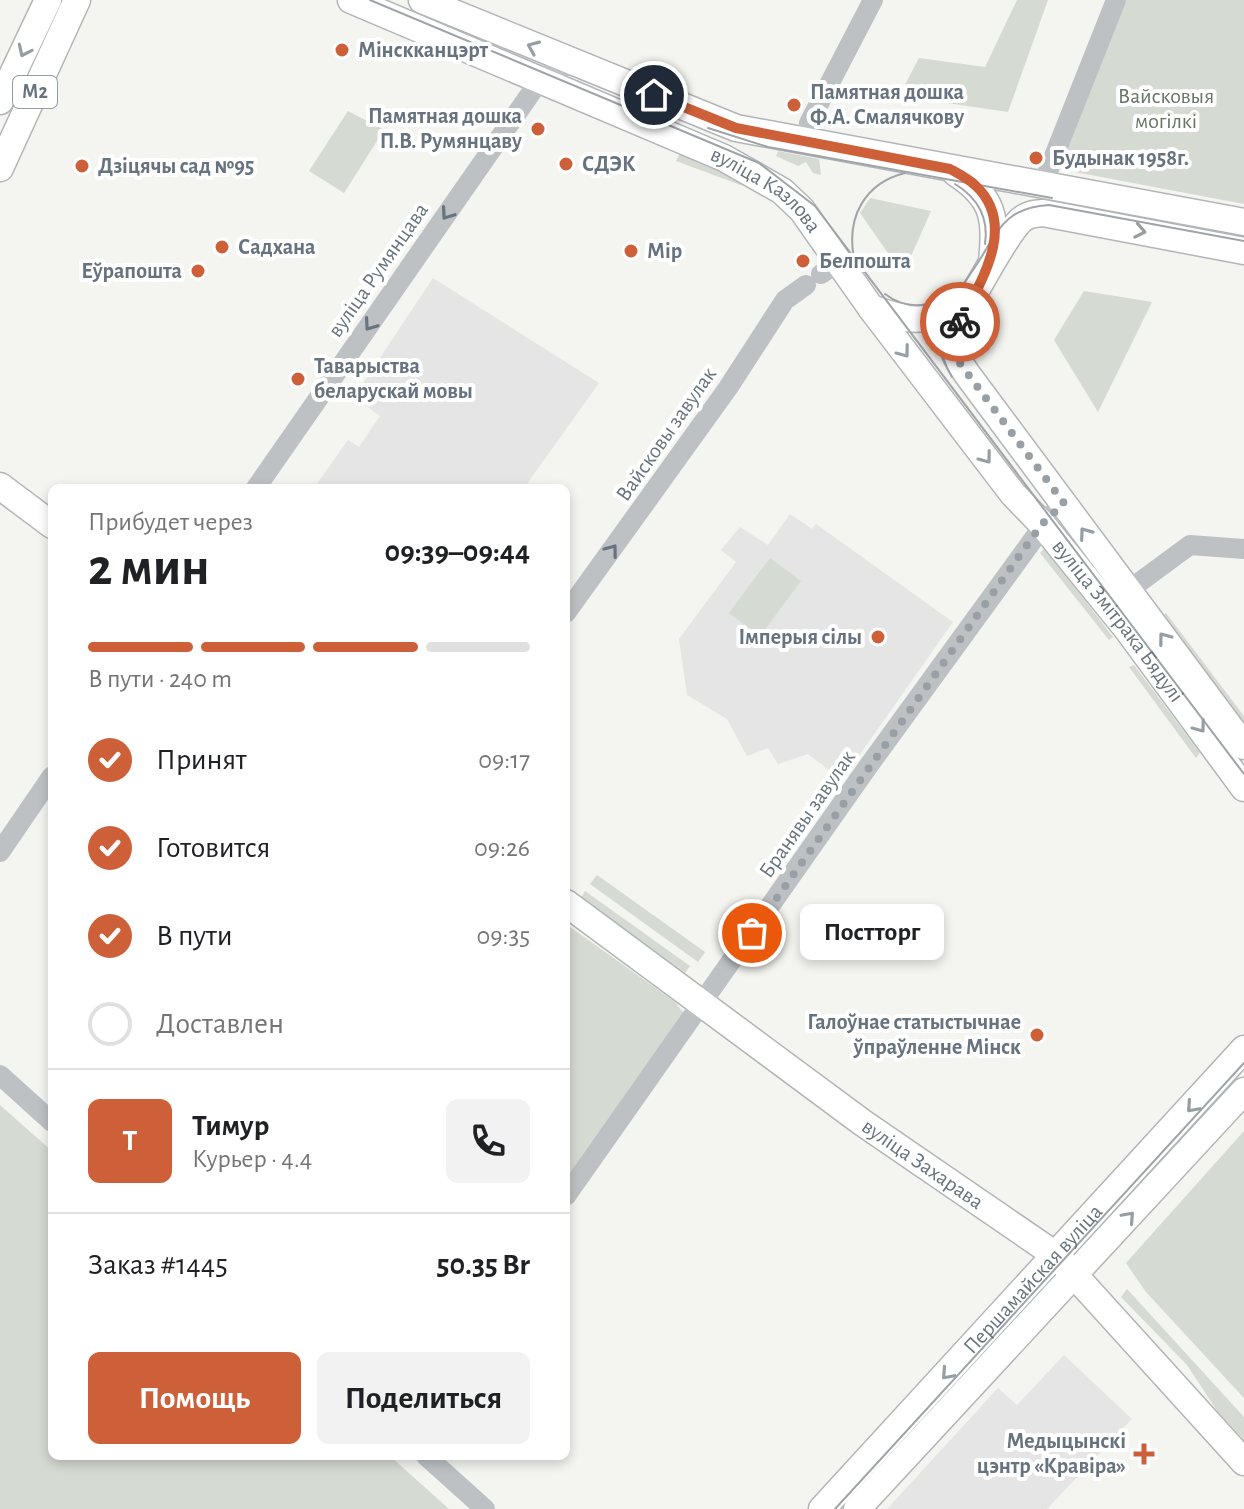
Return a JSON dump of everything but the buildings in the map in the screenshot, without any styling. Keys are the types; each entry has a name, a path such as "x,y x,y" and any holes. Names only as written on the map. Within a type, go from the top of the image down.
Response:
{"main road":[{"name":"М2","path":"0,101 48,0"},
{"name":"М2","path":"0,168 77,0"},
{"name":"вуліца Казлова","path":"351,0 754,172 802,210 823,274 871,308"},
{"name":"вуліца Казлова","path":"422,0 736,128 1244,222"},
{"name":"вуліца Казлова","path":"950,169 976,185 992,211 992,261"},
{"name":"вуліца Казлова","path":"975,296 992,261 1021,220 1031,214 1043,213 1244,251"},
{"path":"871,308 899,319 928,319 944,314 975,296"},
{"name":"вуліца Змітрака Бядулі","path":"975,296 955,331 953,351 1064,503 1118,598 1244,788"},
{"name":"вуліца Змітрака Бядулі","path":"871,308 1013,494 1118,598 1244,746"},
{"path":"2,491 48,522"},
{"name":"вуліца Захарава","path":"570,906 863,1123 1057,1256 1077,1274 1244,1462"},
{"name":"Першамайская вуліца","path":"822,1509 1244,1049"},
{"name":"Першамайская вуліца","path":"857,1509 1244,1091"}],"street":[{"path":"807,142 809,123 873,0"},
{"path":"1043,184 1116,0"},
{"path":"540,80 571,63"},
{"name":"вуліца Румянцава","path":"259,484 540,80"},
{"name":"Вайсковы завулак","path":"570,607 728,388 785,300 823,274"},
{"name":"Бранявы завулак","path":"570,1190 1042,524 1064,503"},
{"path":"1118,598 1190,545 1244,549"},
{"path":"0,852 48,782"},
{"path":"0,1075 48,1118"},
{"path":"430,1460 485,1509"}],"shaded area":[{"path":"433,278 599,383 527,484 317,484 348,440 359,447 380,416 354,397"},
{"path":"790,514 812,529 816,524 953,622 842,780 808,754 778,764 768,748 747,756 727,719 687,695 679,639 736,562 721,550 740,527 768,545"},
{"path":"1064,1355 1132,1419 1047,1509 887,1509 998,1388 1017,1405"}],"green space":[{"path":"1017,0 1048,0 1008,112 899,96 919,58 985,67"},
{"name":"Вайсковыя могілкі","path":"1126,0 1244,0 1244,204 1059,169"},
{"path":"348,111 384,130 344,193 309,171"},
{"path":"778,151 819,159 821,175 813,173 806,162 798,166 776,156"},
{"path":"680,153 724,169 743,186 676,161"},
{"path":"870,198 931,211 908,263 888,253 860,213"},
{"path":"1084,291 1152,302 1098,412 1054,340"},
{"path":"1045,548 1113,637 1109,640 1040,553"},
{"path":"770,558 801,581 760,636 729,613"},
{"path":"1166,613 1244,716 1244,726 1161,617"},
{"path":"1134,665 1200,753 1196,758 1129,667"},
{"path":"597,875 705,952 698,962 590,884"},
{"path":"585,891 690,966 685,973 581,898"},
{"path":"570,927 675,1002 685,1015 570,1182"},
{"path":"0,1105 48,1147 48,1460 394,1460 449,1509 0,1509"},
{"path":"1244,1131 1244,1398 1146,1292 1126,1263"},
{"path":"1127,1289 1244,1417 1244,1440 1218,1412 1187,1365 1121,1297"}],"tram line":[{"path":"370,0 759,163 815,206 1244,774"},
{"path":"708,128 768,147 1052,198"},
{"path":"854,258 853,229 862,204 879,185 905,173"},
{"path":"955,184 970,195 980,209 985,225 985,244"},
{"path":"952,377 941,347 944,320 956,295 995,235 1020,212 1049,205 1244,241"},
{"path":"885,294 911,305 929,304 955,294"},
{"path":"835,1509 1244,1063"}],"way so far":[{"path":"752,933 1042,524 1064,503 956,358 953,340 960,322"}],"place":[{"name":"Мінскканцэрт","path":"342,50"},
{"name":"Памятная дошка Ф.А. Смалячкову","path":"794,105"},
{"name":"Памятная дошка П.В. Румянцаву","path":"538,129"},
{"name":"Будынак 1958г.","path":"1036,158"},
{"name":"СДЭК","path":"566,164"},
{"name":"Дзіцячы сад №95","path":"82,166"},
{"name":"Садхана","path":"222,247"},
{"name":"Мір","path":"631,251"},
{"name":"Белпошта","path":"803,261"},
{"name":"Еўрапошта","path":"198,271"},
{"name":"Таварыства беларускай мовы","path":"298,379"},
{"name":"Імперыя сілы","path":"878,637"},
{"name":"Постторг","path":"752,933"},
{"name":"Галоўнае статыстычнае ўпраўленне Мінск","path":"1037,1035"},
{"name":"Медыцынскі цэнтр «Кравіра»","path":"1144,1454"}],"route":[{"path":"654,95 736,128 950,169 976,185 992,211 994,244 992,261 960,322"}]}
